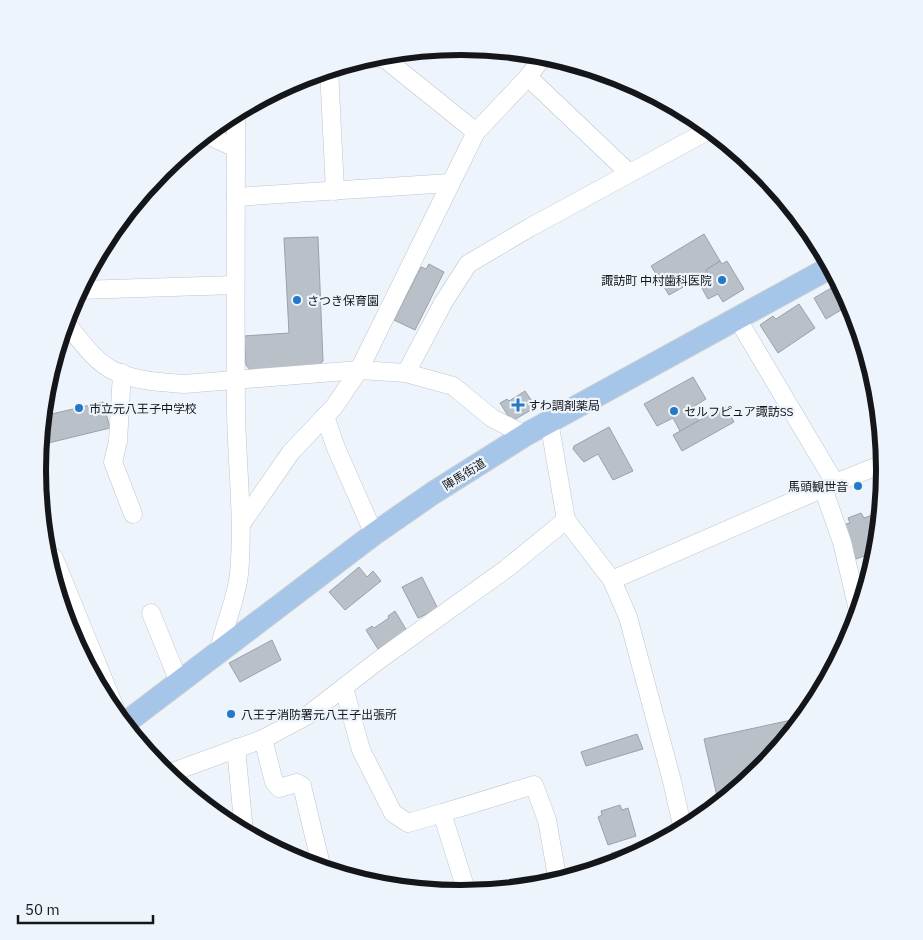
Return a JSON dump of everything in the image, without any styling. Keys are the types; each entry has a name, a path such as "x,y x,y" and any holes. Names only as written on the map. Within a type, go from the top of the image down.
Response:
{"main road":[{"name":"陣馬街道","path":"130,720 219,651 290,600 374,534 433,493 549,421 825,270"}],"street":[{"path":"391,61 476,132"},
{"path":"242,523 291,452 334,407 359,370 476,132 539,62"},
{"path":"329,77 335,192"},
{"path":"528,77 629,173"},
{"path":"219,651 235,594 242,523 236,433 236,122"},
{"path":"406,373 443,303 468,264 703,133"},
{"path":"213,138 236,148"},
{"path":"236,198 450,183"},
{"path":"87,290 235,285"},
{"path":"737,318 829,486 856,600"},
{"path":"71,328 91,352 110,369 134,378 175,383 359,370 406,373 453,386 492,418 525,435"},
{"path":"122,373 118,441 113,462 133,514"},
{"path":"325,416 336,448 374,534"},
{"path":"549,421 566,520 612,580 628,616 681,822"},
{"path":"612,580 877,466"},
{"path":"176,771 263,739 308,715 506,569 566,520"},
{"path":"58,567 104,682"},
{"path":"151,613 179,682"},
{"path":"344,688 361,750 393,813 408,823 534,785 547,820 557,874"},
{"path":"263,739 274,782 279,788 297,783 302,786 320,860"},
{"path":"236,748 243,823"},
{"path":"442,813 464,885"}],"building":[{"path":"704,234 720,261 706,270 710,277 696,285 694,281 669,295 651,266"},
{"path":"318,237 323,361 318,367 251,371 246,365 244,336 289,333 284,238"},
{"name":"諏訪町 中村歯科医院","path":"720,261 722,264 727,261 744,289 723,302 718,294 708,299 699,283 710,277 706,270"},
{"path":"429,264 444,272 415,330 394,320 421,267 426,269"},
{"path":"834,286 844,308 826,319 814,298"},
{"path":"799,304 815,328 778,353 760,325 773,316 776,319"},
{"path":"693,377 706,399 691,408 699,421 680,431 673,418 657,426 644,404"},
{"name":"すわ調剤薬局","path":"525,391 536,407 514,420 510,419 500,403 507,399 509,401"},
{"path":"103,402 110,428 47,443 50,414"},
{"path":"725,406 734,422 682,451 673,435"},
{"path":"609,427 633,471 613,480 598,454 584,462 573,449 574,446"},
{"path":"861,513 864,518 874,514 868,555 856,559 843,525 850,523 848,518"},
{"path":"359,567 367,577 373,571 381,581 345,610 329,592"},
{"path":"422,577 438,609 418,618 402,587"},
{"path":"395,611 407,631 378,649 366,630 372,626 374,628 389,618 388,616"},
{"path":"272,640 281,660 240,682 229,663"},
{"path":"794,720 755,764 717,797 704,739"},
{"path":"637,734 643,749 586,766 581,752"},
{"path":"620,805 622,810 628,808 636,836 608,845 598,817 602,815 601,811"},
{"path":"637,846 612,857 611,853"}],"place":[{"name":"諏訪町 中村歯科医院","path":"722,280"},
{"name":"さつき保育園","path":"297,300"},
{"name":"すわ調剤薬局","path":"518,405"},
{"name":"市立元八王子中学校","path":"79,408"},
{"name":"セルフピュア諏訪SS","path":"674,411"},
{"name":"馬頭観世音","path":"858,486"},
{"name":"八王子消防署元八王子出張所","path":"231,714"}]}
